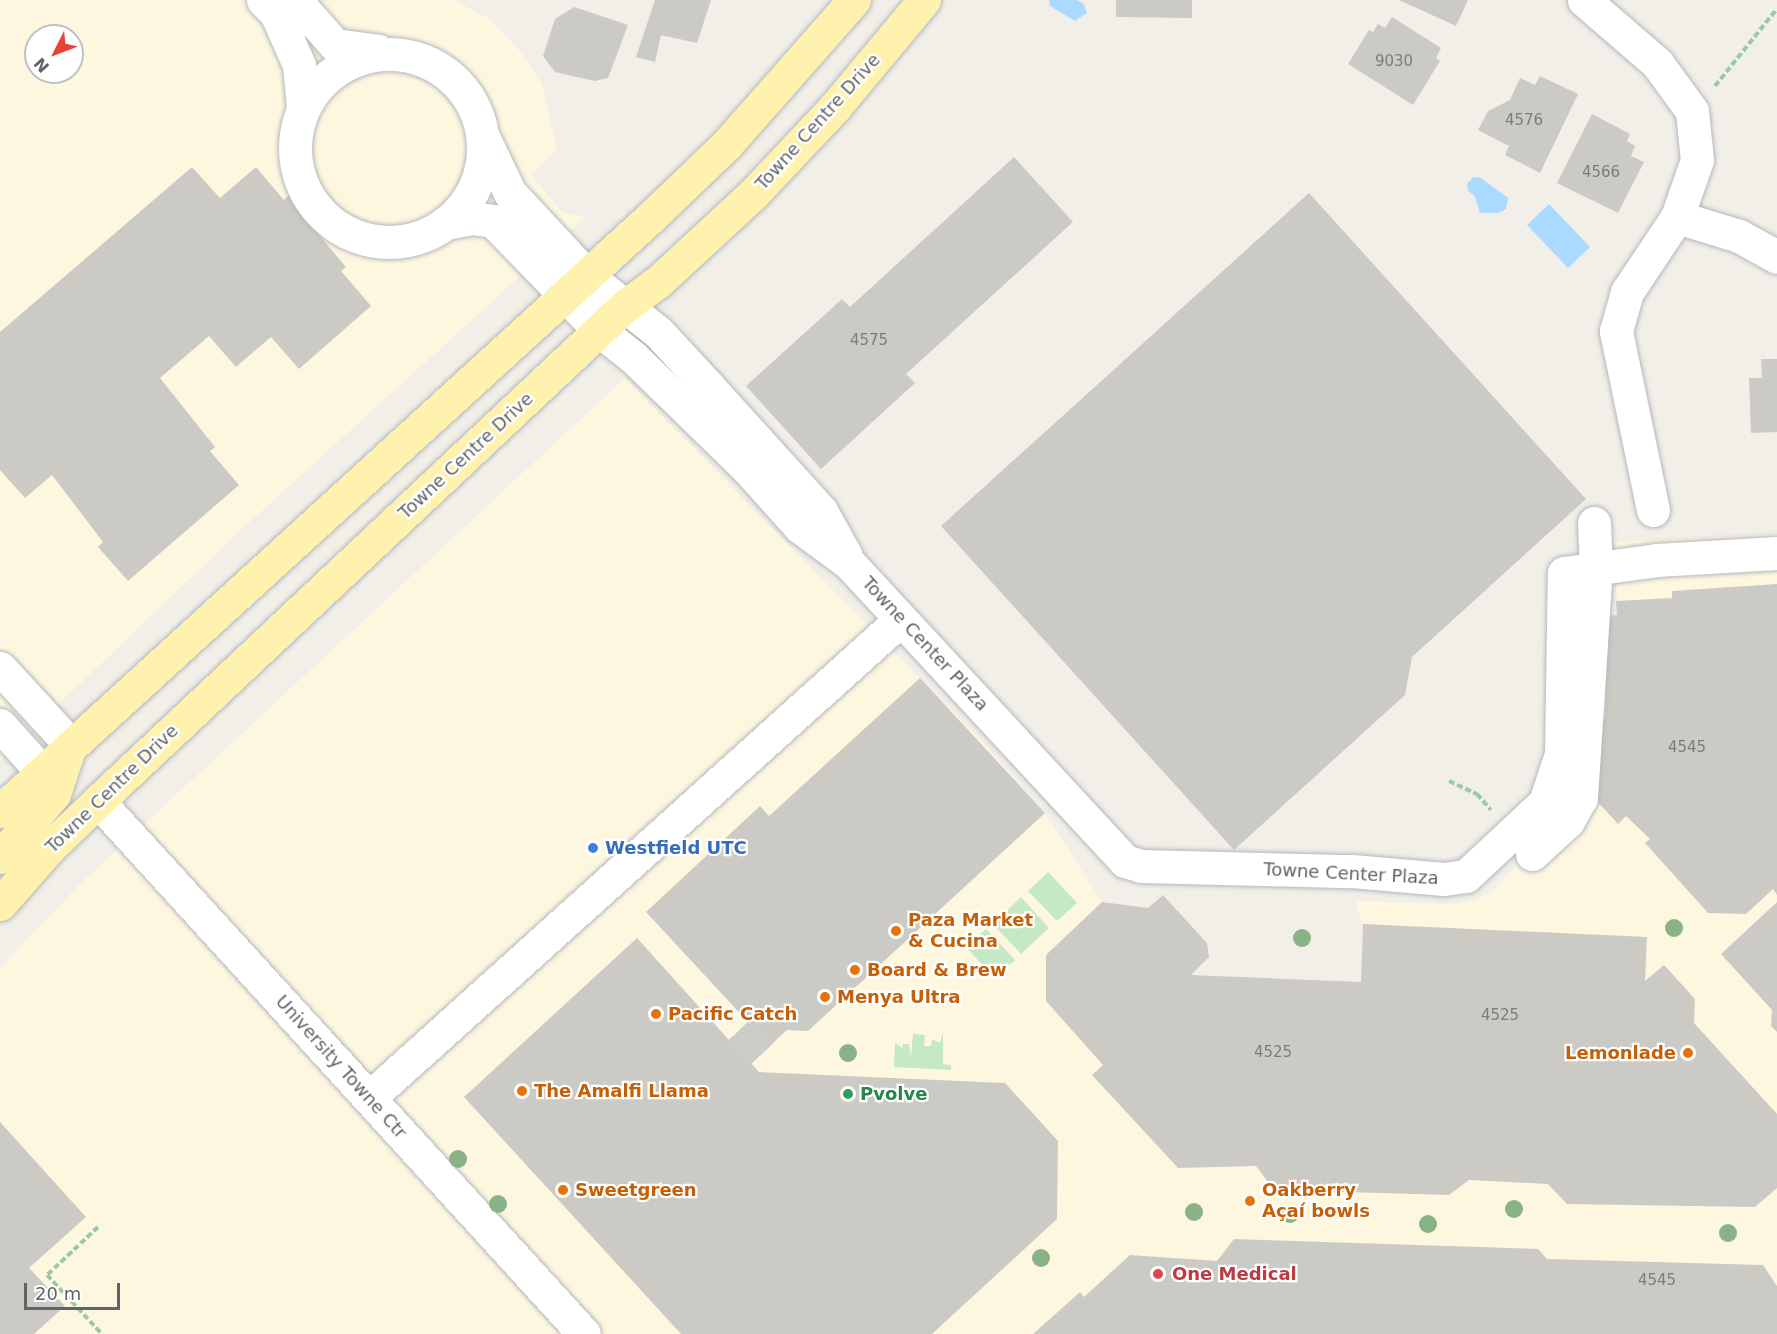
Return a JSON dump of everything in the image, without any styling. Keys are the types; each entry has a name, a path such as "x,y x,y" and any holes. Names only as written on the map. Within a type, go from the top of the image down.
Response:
{"main road":[{"path":"0,811 70,744 575,286 727,144 854,0"},
{"name":"Towne Centre Drive","path":"0,904 50,847 98,801 625,306 659,281 754,193 835,108 924,0"},
{"path":"0,857 54,794 70,744"}],"street":[{"path":"263,0 276,14 299,65 303,108"},
{"path":"295,0 335,45 404,55 437,68 464,91 510,193 575,286"},
{"path":"1584,0 1657,63 1692,111 1697,160 1677,217 1627,292 1616,331 1653,510"},
{"path":"404,55 380,54 341,67 316,87 303,108 296,135 296,162 304,189 320,211 341,229 367,239 394,242 421,237 445,223 472,194 483,155 482,135"},
{"path":"1677,217 1739,236 1777,257"},
{"path":"445,223 472,218 493,221 575,286"},
{"name":"Towne Center Plaza","path":"575,286 625,306 658,332 821,511 849,563"},
{"name":"Towne Center Plaza","path":"575,286 600,331 633,357 747,468 800,527 849,563 1125,861 1141,866 1352,871 1444,879 1466,876 1545,802 1561,754 1564,573 1656,560 1777,553"},
{"path":"1532,854 1568,821 1581,798 1596,569 1594,523"},
{"path":"369,1098 900,620"},
{"path":"0,668 70,744"},
{"path":"0,725 42,772"},
{"name":"University Towne Ctr","path":"98,801 584,1334"}],"path":[{"path":"1692,111 1777,9"},
{"path":"98,1227 47,1275 102,1334"}],"shaded area":[{"path":"0,0 301,0 309,9 329,0 454,0 491,20 526,58 542,85 557,149 531,175 561,211 584,218 244,527 0,760"},
{"name":"Westfield UTC","path":"625,378 982,742 1045,813 1102,902 1148,908 1163,895 1207,943 1209,957 1192,975 1361,982 1363,924 1355,901 1449,904 1476,900 1495,889 1585,788 1605,718 1609,616 1617,615 1615,542 1777,534 1777,1334 0,1334 0,968 81,883"}],"green space":[{"path":"1048,872 1077,903 1057,921 1028,891"},
{"path":"1021,897 1049,928 1021,954 993,924"},
{"path":"986,929 1015,960 994,978 966,947"},
{"path":"943,1032 943,1064 951,1065 951,1070 894,1067 895,1043 903,1048 903,1044 909,1044 911,1057 913,1034 925,1035 924,1046 931,1046 932,1039 940,1043"}],"water":[{"path":"1049,0 1077,0 1084,4 1087,13 1075,21 1050,6"},
{"path":"1473,177 1481,178 1508,198 1506,209 1498,213 1480,213 1475,197 1468,190 1467,184"},
{"path":"1549,204 1590,247 1568,268 1527,225"}],"building":[{"path":"655,0 711,0 697,43 661,35 655,62 636,57"},
{"path":"1116,0 1192,0 1192,18 1116,17"},
{"path":"1399,0 1468,0 1456,26"},
{"path":"574,7 628,25 608,78 595,81 555,72 543,56 555,19"},
{"path":"1392,17 1441,48 1436,58 1440,61 1413,105 1348,64 1369,30 1373,32 1378,24 1385,28"},
{"path":"1540,76 1578,94 1540,173 1505,155 1509,146 1478,130 1488,111 1510,100 1520,78 1535,85"},
{"path":"1592,114 1630,134 1627,141 1635,146 1631,156 1644,162 1618,213 1557,183"},
{"path":"1014,157 1073,222 906,374 915,383 821,469 746,386 842,299 850,307"},
{"path":"192,167 220,198 256,167 284,200 290,194 323,232 319,235 346,267 341,271 371,306 299,369 271,337 236,367 209,336 160,378 215,447 210,451 239,485 128,581 98,547 103,542 52,475 25,498 0,470 0,332"},
{"path":"1309,193 1586,499 1412,657 1405,695 1234,850 941,526"},
{"path":"1761,359 1777,359 1777,432 1751,433 1749,378 1762,378"},
{"path":"1777,584 1777,895 1773,889 1746,914 1708,913 1645,843 1650,839 1626,816 1618,824 1585,788 1599,718 1605,718 1609,616 1617,615 1616,601 1672,598 1672,591"},
{"path":"920,678 1045,813 808,1031 787,1030 751,1063 759,1072 1005,1083 1058,1141 1057,1219 932,1334 681,1334 464,1097 637,938 729,1040 748,1022 646,912 760,806 769,816"},
{"path":"1163,895 1207,943 1209,957 1191,975 1361,982 1363,924 1647,937 1645,981 1664,965 1695,999 1694,1023 1777,1114 1777,1188 1755,1207 1567,1204 1548,1184 1469,1180 1449,1195 1274,1190 1256,1166 1178,1168 1092,1075 1103,1065 1046,1001 1046,955 1102,902 1148,908"},
{"path":"1777,902 1777,1032 1771,1026 1772,1010 1721,954"},
{"path":"0,1122 86,1217 29,1268 65,1306 34,1334 0,1334"},
{"path":"1234,1239 1538,1249 1547,1259 1763,1265 1777,1286 1777,1334 1033,1334 1080,1292 1084,1297 1130,1255 1217,1261"}],"tunnel":[{"path":"740,1029 762,1053"}],"place":[{"name":"Westfield UTC","path":"593,848"},
{"name":"Paza Market & Cucina","path":"896,931"},
{"name":"Board & Brew","path":"855,970"},
{"name":"Menya Ultra","path":"825,997"},
{"name":"Pacific Catch","path":"656,1014"},
{"name":"Lemonlade","path":"1688,1053"},
{"name":"The Amalfi Llama","path":"522,1091"},
{"name":"Pvolve","path":"848,1094"},
{"name":"Sweetgreen","path":"563,1190"},
{"name":"Oakberry Açaí bowls","path":"1250,1201"},
{"name":"One Medical","path":"1158,1274"}]}
